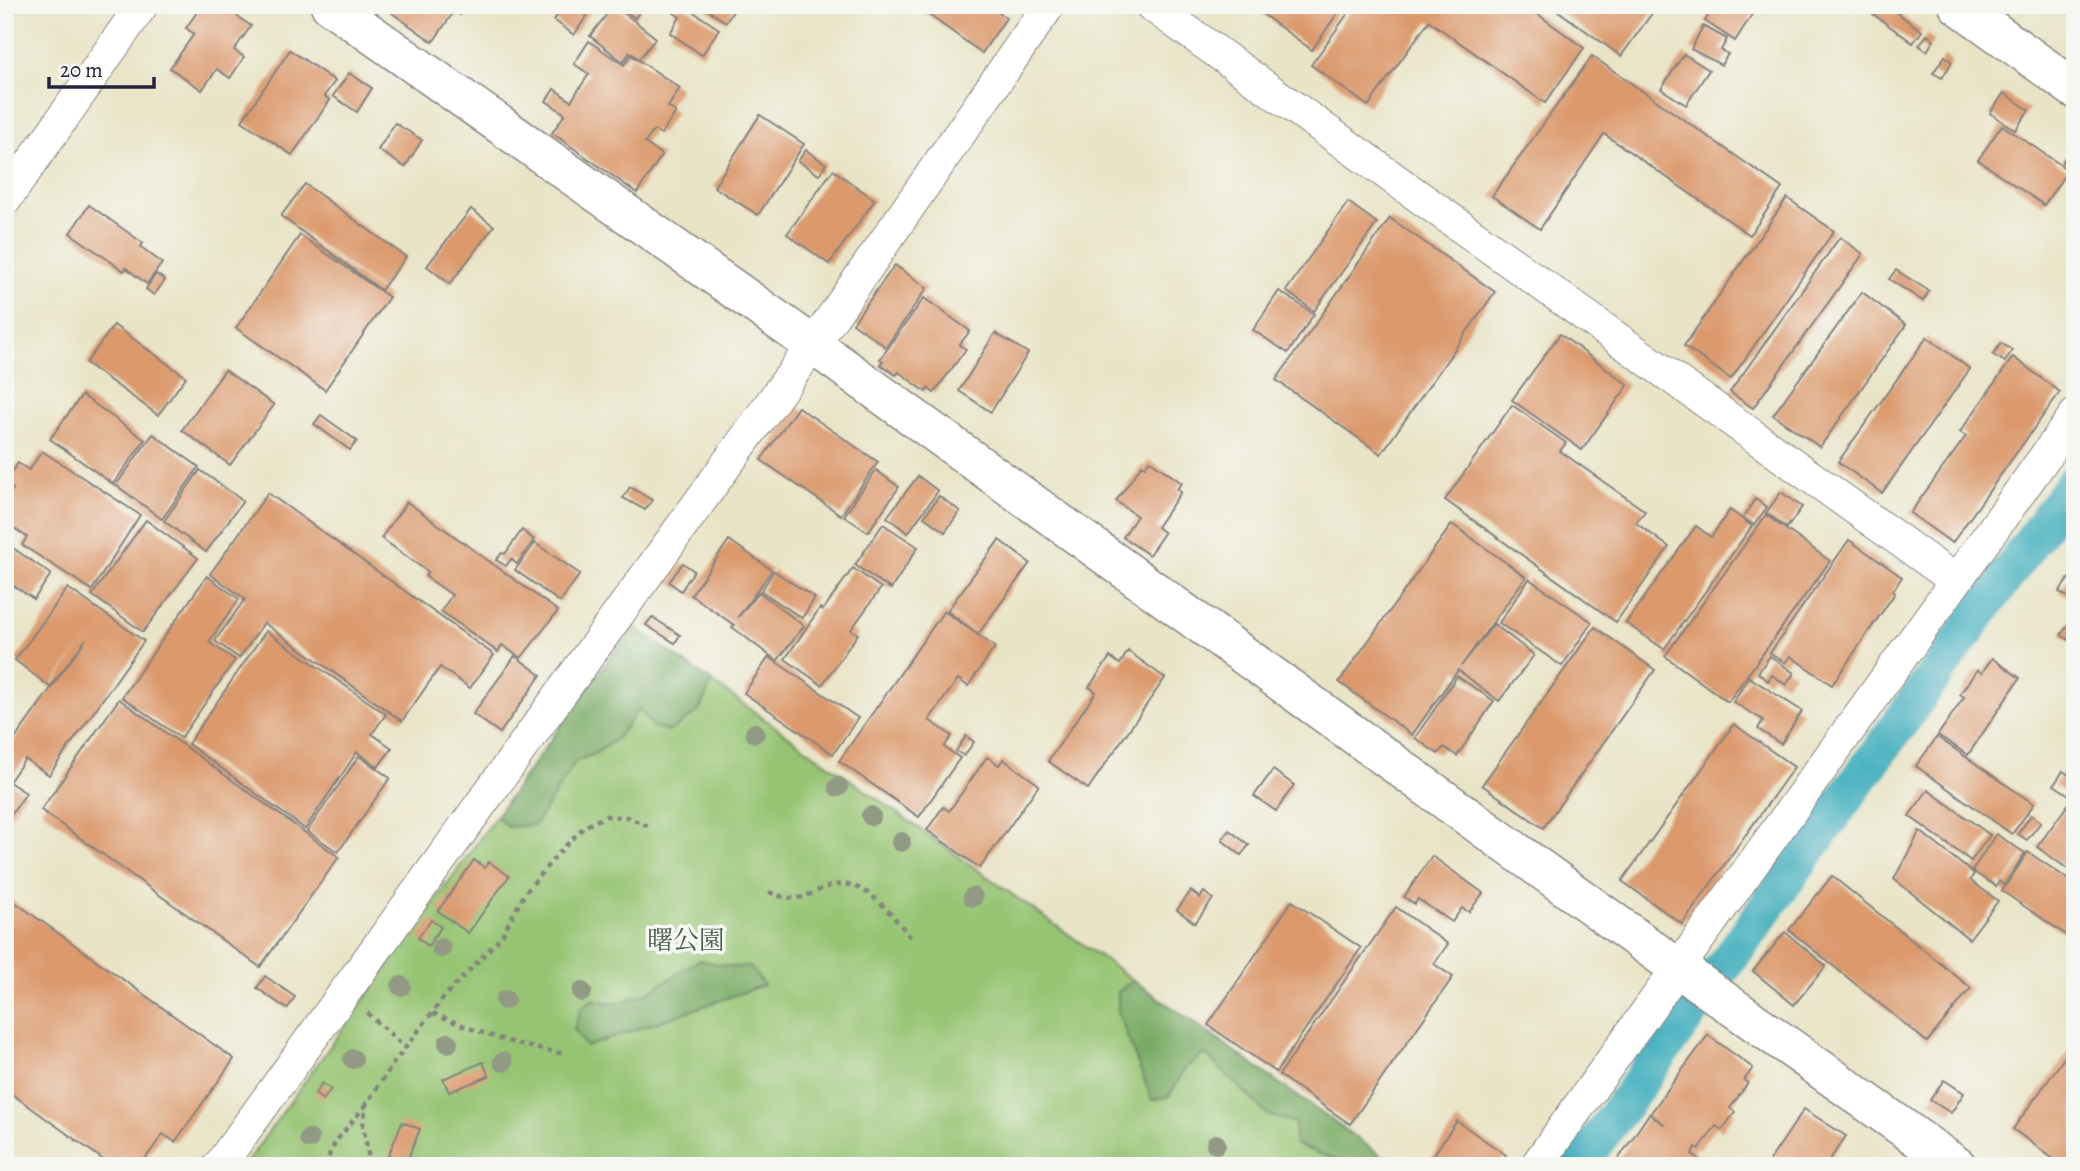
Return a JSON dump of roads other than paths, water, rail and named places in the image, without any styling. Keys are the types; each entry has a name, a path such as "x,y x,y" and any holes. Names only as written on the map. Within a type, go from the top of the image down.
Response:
{"street":[{"path":"5,200 142,5"},
{"path":"330,5 813,345 1957,1166"},
{"path":"219,1166 813,345 1049,5"},
{"path":"1151,5 1955,580"},
{"path":"1958,5 2075,89"},
{"path":"1535,1166 1686,974 1955,580 2075,415"}],"waterway":[{"path":"1579,1166 2075,481"}],"park label":[{"name":"曙公園","path":"686,940"}]}
